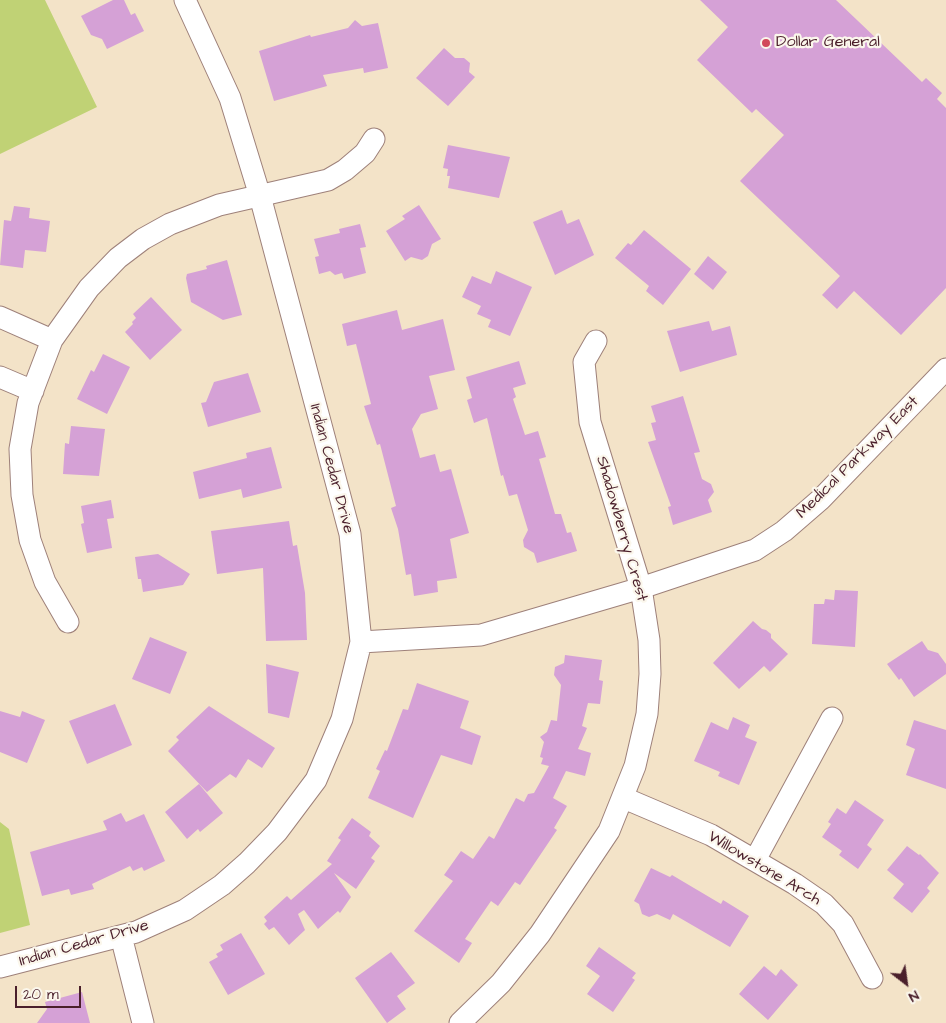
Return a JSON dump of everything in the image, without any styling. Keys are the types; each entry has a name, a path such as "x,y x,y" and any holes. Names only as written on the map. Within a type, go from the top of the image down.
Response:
{"street":[{"name":"Indian Cedar Drive","path":"0,967 136,932 186,910 235,874 277,832 316,780 342,720 361,642 350,534 260,196 230,98 185,0"},
{"path":"68,622 45,582 30,540 22,495 20,449 28,403 52,340 88,288 118,258 143,239 190,216 219,205 328,180 365,153 374,139"},
{"path":"0,317 52,340"},
{"name":"Shadowberry Crest","path":"460,1023 501,983 540,934 609,831 624,798 635,766 648,706 650,674 649,640 641,588 590,422 584,362 596,341"},
{"name":"Medical Parkway East","path":"361,642 481,634 641,588 755,550 784,531 822,499 946,369"},
{"path":"0,377 32,391"},
{"path":"756,860 832,718"},
{"name":"Willowstone Arch","path":"624,798 711,835 756,860 824,904 843,924 872,978"},
{"path":"121,936 144,1023"}],"green space":[{"path":"0,0 45,0 97,107 0,154"},
{"path":"0,822 9,829 30,925 0,933"}],"building":[{"path":"113,0 124,0 131,15 135,13 144,31 107,49 102,39 91,35 81,16"},
{"path":"700,0 836,0 922,82 926,78 942,93 937,99 946,108 946,288 901,335 854,291 837,309 822,295 840,276 740,181 784,135 756,109 752,113 697,60 728,27"},
{"path":"355,20 362,26 378,23 388,68 364,73 363,68 323,75 327,86 274,101 259,51 310,35 311,37 348,28"},
{"path":"444,48 455,58 464,58 470,63 469,72 475,77 448,106 416,78"},
{"path":"448,145 510,157 499,198 448,188 450,176 447,176 448,169 443,168"},
{"path":"419,205 441,239 432,244 428,256 422,260 411,257 405,261 386,231 405,219 402,216"},
{"path":"14,206 30,208 29,218 50,221 46,252 25,250 23,268 0,265 4,220 11,221"},
{"path":"562,210 567,224 579,219 594,255 555,275 533,222"},
{"path":"360,224 366,247 360,248 366,273 344,279 342,273 335,275 330,271 319,274 315,257 319,256 314,239 340,233 339,229"},
{"path":"644,230 691,269 663,305 646,291 649,286 615,258 628,243 631,245"},
{"path":"708,256 727,272 713,290 694,274"},
{"path":"227,260 242,315 223,320 191,302 186,278 187,274 207,269 206,266"},
{"path":"496,271 532,287 510,336 488,327 491,320 477,314 481,306 462,297 472,276 491,284"},
{"path":"151,297 182,330 150,360 125,332 136,318 133,314"},
{"path":"397,310 402,330 443,319 455,370 429,376 438,409 421,414 412,429 420,458 435,454 440,472 451,469 469,533 450,539 457,578 437,581 438,592 414,596 411,574 406,575 398,529 391,508 396,506 380,444 377,445 364,406 371,404 356,344 347,346 342,324"},
{"path":"709,321 712,331 730,326 737,355 680,372 667,331"},
{"path":"103,354 130,367 107,414 77,399 91,370 94,372"},
{"path":"519,361 526,384 513,388 516,397 513,399 525,435 538,431 546,457 539,459 555,514 561,514 567,533 571,532 577,551 537,563 534,553 524,547 523,540 528,530 517,494 509,496 503,475 501,476 487,418 474,423 467,400 472,398 466,377"},
{"path":"248,373 261,412 208,427 201,403 206,402 214,382"},
{"path":"683,396 700,452 694,453 702,479 711,484 714,492 708,500 712,512 673,525 668,507 671,506 648,442 656,440 651,423 656,422 651,406"},
{"path":"71,426 105,429 99,476 63,474 65,443 69,444"},
{"path":"271,447 282,488 243,498 241,489 199,499 193,472 247,458 246,453"},
{"path":"111,500 114,518 107,519 112,548 87,553 81,524 84,523 81,506"},
{"path":"289,521 293,546 297,545 305,593 307,640 266,641 263,568 217,574 211,531"},
{"path":"158,554 190,574 183,585 143,592 141,579 138,579 135,557"},
{"path":"835,590 858,591 855,647 812,644 814,604 824,604 825,599 834,600"},
{"path":"753,621 771,634 771,638 788,654 770,672 764,666 739,689 713,663"},
{"path":"150,637 187,652 170,694 132,679"},
{"path":"922,641 928,650 938,653 946,664 946,674 914,697 901,678 899,680 887,664"},
{"path":"565,655 602,660 599,680 603,681 600,704 588,703 582,726 587,728 578,749 591,753 585,776 566,771 553,798 567,806 554,828 557,830 520,885 515,882 498,906 491,901 465,939 472,943 459,963 414,931 453,881 444,875 461,851 473,859 489,836 494,839 516,798 524,802 528,794 534,793 549,766 541,764 543,758 540,757 544,742 540,737 547,732 551,720 557,721 561,685 554,675 555,667 564,663"},
{"path":"266,664 299,672 289,718 268,713"},
{"path":"417,683 469,701 460,728 481,736 472,765 441,755 413,818 368,798 380,771 376,769 385,750 387,751 403,709 408,710"},
{"path":"115,704 132,745 87,764 69,721"},
{"path":"209,706 275,748 262,768 248,759 236,778 230,774 207,792 168,751 179,740 176,737"},
{"path":"0,711 20,717 22,711 45,720 27,763 0,752"},
{"path":"733,717 750,725 745,737 757,742 739,785 718,776 720,772 694,761 711,722 728,730"},
{"path":"914,720 946,730 946,789 906,775 915,749 906,745"},
{"path":"199,784 223,813 200,832 198,829 187,839 165,812"},
{"path":"855,800 884,820 867,845 872,849 858,869 839,855 842,851 822,837 831,824 828,822 837,808 846,814"},
{"path":"121,813 126,822 144,814 165,861 144,871 142,867 133,871 130,866 92,884 94,889 71,895 69,889 42,896 30,852 107,830 103,821"},
{"path":"352,818 371,832 369,836 380,846 371,858 375,861 356,889 334,873 351,897 340,913 338,911 318,929 304,910 298,914 305,930 289,945 274,927 269,930 264,924 267,921 264,917 287,896 291,900 332,864 327,861 341,840 338,838"},
{"path":"907,846 920,854 939,873 927,888 930,891 912,913 893,898 904,884 887,870"},
{"path":"651,868 670,877 672,875 721,904 723,900 749,916 730,947 673,914 670,920 657,914 649,917 642,914 639,904 634,901"},
{"path":"241,933 265,974 228,995 209,962 218,957 216,954 223,950 220,945"},
{"path":"599,947 636,973 632,978 635,980 613,1012 587,994 600,976 586,966"},
{"path":"391,952 415,983 397,996 406,1009 387,1023 355,978"},
{"path":"764,966 776,976 781,969 798,985 768,1020 739,994"},
{"path":"82,992 90,1023 37,1023 47,1009 45,1002"}],"place":[{"name":"Dollar General","path":"766,43"}]}
